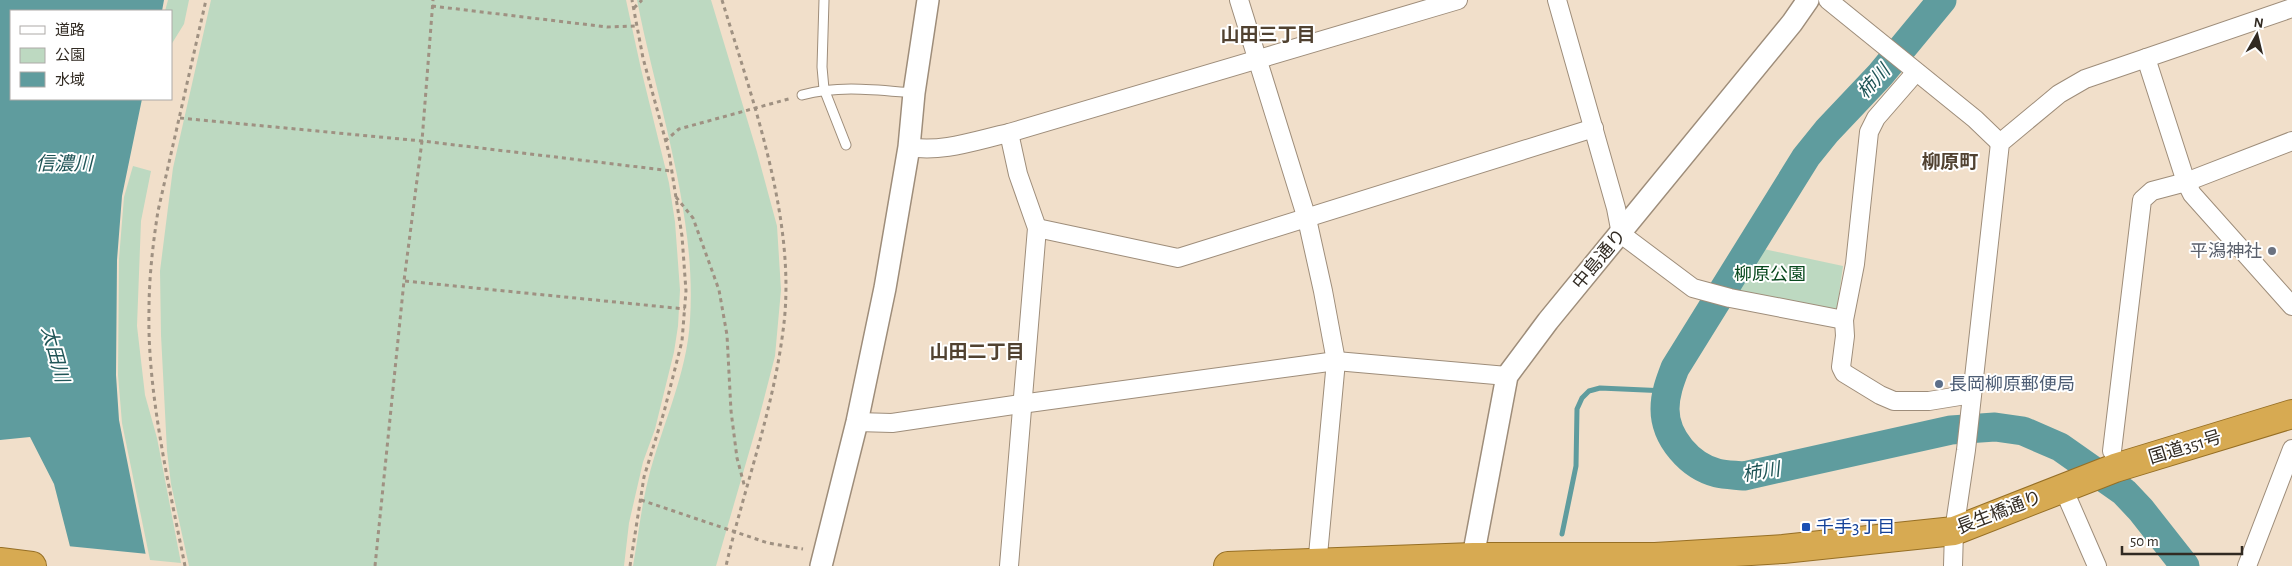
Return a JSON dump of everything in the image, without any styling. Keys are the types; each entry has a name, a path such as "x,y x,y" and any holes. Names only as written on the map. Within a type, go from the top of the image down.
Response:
{"highway":[{"name":"国道351号","path":"2071,485 2114,460 2292,414"},
{"name":"長生橋通り","path":"1228,566 1472,561 1654,562 1784,558 1954,531 2071,485"},
{"path":"0,562 32,566"}],"street":[{"path":"821,566 857,422 885,288 909,147 914,93 928,0"},
{"path":"1239,0 1307,219 1324,291 1336,361 1318,564"},
{"path":"909,147 922,149 941,148 1009,133 1258,61 1458,0"},
{"path":"1557,0 1616,208 1621,234 1693,288 1730,298 1844,320"},
{"name":"中島通り","path":"1472,561 1507,376 1548,321 1792,23 1808,0"},
{"path":"1828,0 1975,118 2000,143"},
{"path":"1953,566 1954,531 1966,450 2000,143 2059,94 2085,79 2292,8"},
{"path":"2146,58 2186,182 2192,194 2292,306"},
{"path":"1914,70 1876,118 1869,132 1855,264 1844,320 1845,336 1841,367 1844,373 1880,395 1894,401 1913,403 1972,394"},
{"path":"1037,228 1178,258 1594,128"},
{"path":"1009,133 1018,174 1037,228 1009,566"},
{"path":"2114,460 2142,200 2152,191 2186,182 2292,141"},
{"path":"857,422 892,423 1336,361 1507,376"},
{"path":"2247,566 2292,449"},
{"path":"2071,485 2097,566"}],"lane":[{"path":"824,0 822,67 824,89 846,145"},
{"path":"802,95 824,89 881,90 914,93"}],"path":[{"path":"185,566 168,484 156,404 149,311 153,243 158,211 206,0"},
{"path":"374,566 404,281 422,141 433,0"},
{"path":"630,566 644,477 675,374 682,341 685,309 685,267 672,171 643,58 632,0"},
{"path":"634,9 642,0"},
{"path":"722,0 755,108 777,200 784,246 786,285 784,330 778,365 726,566"},
{"path":"432,6 607,27 637,26"},
{"path":"665,141 679,129 802,95"},
{"path":"180,118 422,141 672,171"},
{"path":"676,197 693,218 719,290 727,335 731,411 737,458 745,488"},
{"path":"404,281 685,309"},
{"path":"641,500 768,543 803,549"}],"green space":[{"path":"168,0 189,0 184,24 172,43 172,10 165,10"},
{"path":"211,0 626,0 669,183 675,222 680,290 674,352 655,429 643,462 629,523 624,566 189,566 171,484 167,451 160,271 173,168"},
{"path":"637,0 711,0 757,152 777,226 781,290 775,356 716,566 633,566 648,480 684,361 690,320 691,280 682,199"},
{"path":"133,166 151,171 141,221 137,326 145,395 157,438 181,563 150,560 122,423 118,375 119,259 124,197"},
{"name":"柳原公園","path":"1759,248 1843,266 1837,309 1733,291"}],"water":[{"name":"信濃川","path":"0,0 164,0 162,10 10,10 10,100 142,100 122,196 117,260 116,375 119,420 148,566 75,566 54,484 30,437 0,440"}],"pier":[{"path":"67,546 148,554 150,566 73,566"}],"waterway":[{"name":"柿川","path":"1942,0 1880,75 1827,131 1806,157 1675,368 1665,403 1666,420 1669,430 1681,449 1697,464 1717,473 1744,476 1951,430 1995,427 2023,431 2060,447 2124,492 2141,510 2185,566"},
{"path":"1562,534 1576,466 1577,409 1582,398 1589,391 1600,388 1667,391"}],"place":[{"name":"平潟神社","path":"2272,251"},
{"name":"長岡柳原郵便局","path":"1939,384"},
{"name":"千手3丁目","path":"1806,527"}],"district":[{"name":"山田三丁目","path":"1268,34"},
{"name":"柳原町","path":"1950,161"},
{"name":"山田二丁目","path":"977,351"}],"water label":[{"name":"太田川","path":"56,354"}]}
